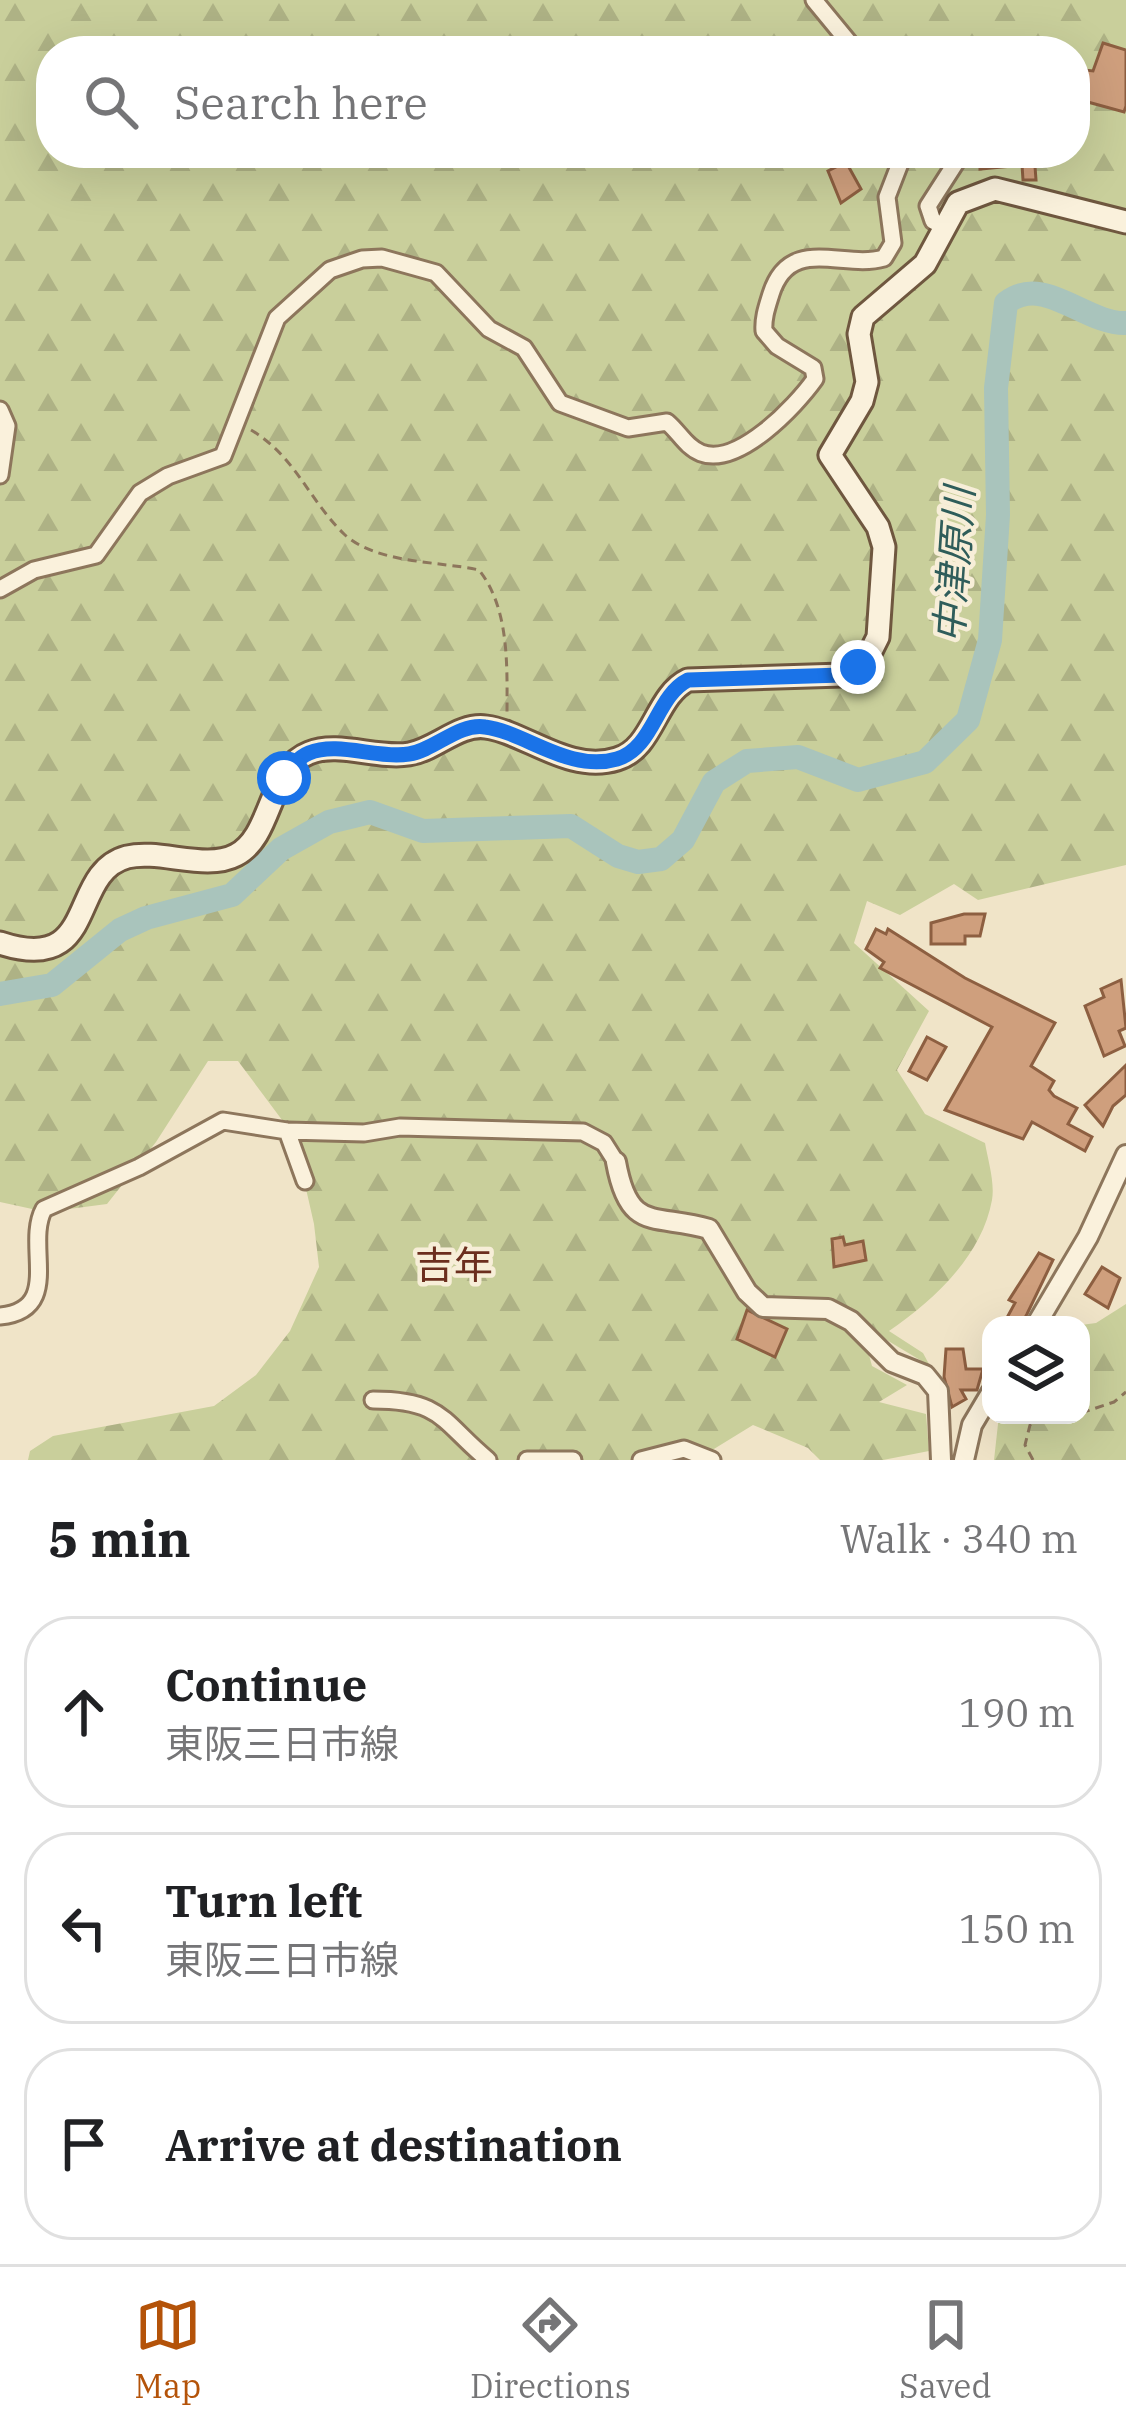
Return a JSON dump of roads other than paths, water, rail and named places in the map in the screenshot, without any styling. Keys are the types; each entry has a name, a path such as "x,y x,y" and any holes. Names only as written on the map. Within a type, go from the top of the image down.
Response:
{"main road":[{"path":"0,943 39,950 65,938 103,872 130,856 232,857 248,847 284,778 306,753 324,749 414,754 470,727 584,760 616,759 644,736 670,689 688,680 842,675 868,656 878,637 884,547 878,527 830,455 862,401 867,382 859,334 863,317 907,284 958,203 995,189 1126,222"}],"street":[{"path":"814,0 844,36"},
{"path":"0,589 34,570 95,554 140,493 223,456 268,335 285,309 330,270 382,258 436,273 489,329 524,348 560,403 616,426 667,422 696,452 727,454 790,408 814,380 813,368 777,346 764,331 780,275 818,254 869,262 884,258 893,242 887,197 898,168"},
{"path":"945,227 933,221 928,206 952,168"},
{"path":"0,410 7,426 0,475"},
{"path":"0,1316 26,1308 34,1298 42,1261 38,1221 51,1203 139,1167 223,1120 286,1131 364,1133 400,1127 583,1132 604,1143 634,1209 658,1223 709,1229 747,1292 763,1306 840,1314 892,1362 932,1381 940,1402 941,1460"},
{"path":"286,1131 305,1181"},
{"path":"1041,1316 1079,1253 1126,1155"},
{"path":"374,1400 421,1404 458,1427 488,1460"},
{"path":"964,1460 982,1409"},
{"path":"641,1460 684,1449 712,1460"},
{"path":"527,1460 573,1460"}],"waterway":[{"name":"中津原川","path":"0,994 52,985 120,930 146,918 232,895 281,849 329,822 370,812 423,831 571,826 618,856 638,862 661,859 683,840 714,782 747,761 798,757 858,780 925,762 968,720 990,640 998,515 996,388 1006,303 1020,295 1050,296 1095,316 1126,323"}],"district":[{"name":"吉年","path":"454,1265"}]}
